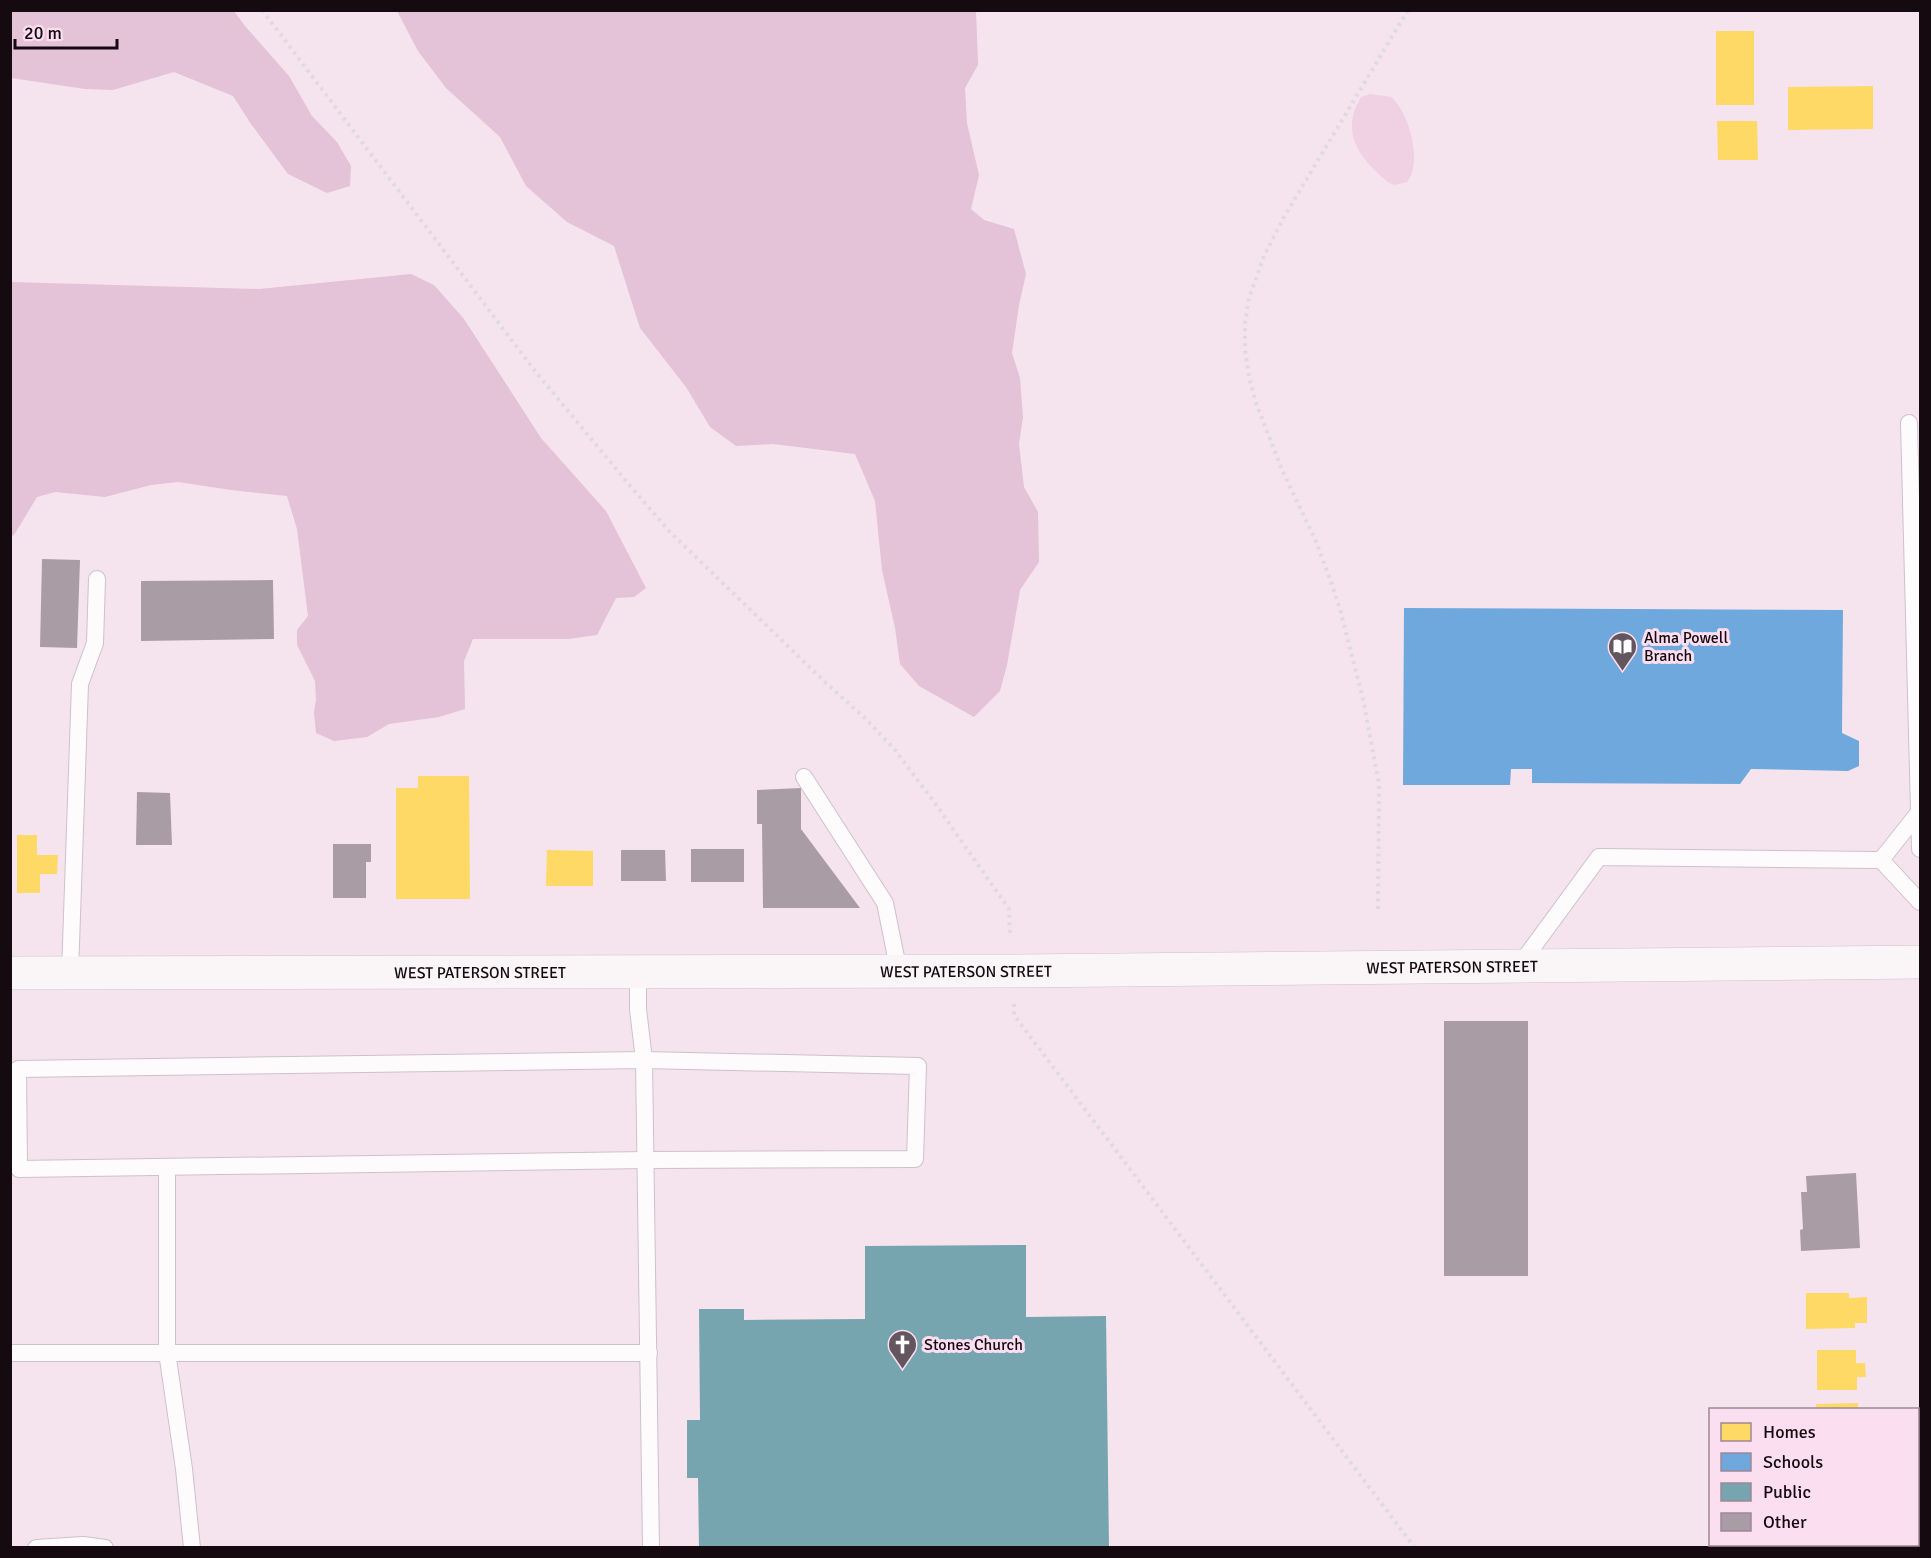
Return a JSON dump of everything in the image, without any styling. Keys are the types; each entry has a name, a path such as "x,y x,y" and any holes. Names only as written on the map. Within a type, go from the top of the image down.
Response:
{"street":[{"name":"WEST PATERSON STREET","path":"10,973 899,972 1920,962"}],"lane":[{"path":"1909,423 1920,849"},
{"path":"70,973 80,684 95,643 97,579"},
{"path":"804,777 885,903 899,972"},
{"path":"1881,860 1920,810"},
{"path":"1519,966 1599,857 1881,860 1920,902"},
{"path":"638,972 638,1009 644,1060 651,1548"},
{"path":"644,1060 918,1066 915,1159 646,1160 20,1169 18,1069 644,1060"},
{"path":"167,1167 167,1352 184,1469 192,1548"},
{"path":"10,1353 649,1353"},
{"path":"36,1548 83,1545 105,1548"}],"path":[{"path":"262,10 535,371 638,496 669,532 758,619 865,718 895,750 1009,909 1014,1015 1415,1548"},
{"path":"1378,909 1379,784 1363,699 1330,579 1315,539 1282,470 1256,403 1245,349 1245,324 1254,282 1274,236 1408,10"}],"shaded area":[{"path":"11,10 234,11 289,76 312,116 337,142 351,166 350,186 327,193 288,174 233,96 174,72 113,90 85,89 11,78"},
{"path":"397,11 976,11 978,65 965,88 967,123 979,175 971,209 984,220 1014,229 1026,274 1012,353 1020,378 1023,417 1019,444 1024,487 1038,512 1039,562 1020,590 1007,665 1000,691 974,717 919,686 900,664 895,628 882,570 875,501 855,454 773,444 736,446 710,427 686,387 640,328 614,246 567,222 526,186 500,137 446,88 418,51"},
{"path":"1370,94 1391,97 1398,104 1408,125 1412,138 1414,163 1412,174 1407,182 1395,185 1389,183 1369,164 1356,144 1352,122 1355,110 1361,97"},
{"path":"411,274 434,285 464,319 541,438 606,511 646,588 634,597 616,598 597,635 568,639 473,639 464,661 465,709 439,717 389,724 367,737 334,741 316,733 315,681 297,645 297,630 308,616 297,529 287,496 178,482 151,485 105,497 55,492 37,497 14,535 11,536 11,282 259,289"}],"building: Homes":[{"path":"1716,31 1754,31 1754,105 1716,105"},
{"path":"1873,86 1873,129 1788,130 1788,87"},
{"path":"1717,121 1757,121 1758,160 1718,160"},
{"path":"418,776 469,776 470,899 396,899 396,788 418,788"},
{"path":"17,835 37,835 37,855 58,855 57,874 40,874 40,893 17,893"},
{"path":"547,850 593,851 593,886 546,886"},
{"path":"1806,1293 1849,1293 1849,1298 1867,1297 1867,1323 1855,1323 1855,1328 1806,1329"},
{"path":"1817,1350 1856,1350 1856,1363 1865,1363 1866,1377 1857,1377 1857,1390 1817,1390"},
{"path":"1858,1403 1858,1408 1816,1408 1816,1404"}],"building: Schools":[{"name":"Alma Powell Branch","path":"1404,608 1843,610 1842,733 1859,741 1859,766 1848,771 1751,769 1740,784 1532,783 1532,769 1511,769 1510,785 1403,785"}],"building: Public":[{"name":"Stones Church","path":"1026,1245 1026,1317 1106,1316 1109,1548 699,1548 698,1478 687,1478 687,1420 700,1420 699,1309 744,1309 744,1320 865,1319 865,1246"}],"building: Other":[{"path":"42,559 80,560 77,648 40,647"},
{"path":"273,580 274,639 141,641 141,581"},
{"path":"801,788 801,829 860,908 763,908 762,824 757,824 757,790"},
{"path":"137,792 170,793 172,845 136,845"},
{"path":"333,844 371,844 371,862 366,862 366,898 333,898"},
{"path":"691,849 744,849 744,882 691,882"},
{"path":"621,850 665,850 666,881 621,881"},
{"path":"1444,1021 1528,1021 1528,1276 1444,1276"},
{"path":"1856,1173 1860,1248 1801,1251 1800,1230 1803,1229 1801,1192 1807,1192 1806,1176"}],"place":[{"name":"Alma Powell Branch","path":"1623,672"},
{"name":"Stones Church","path":"903,1370"}]}
